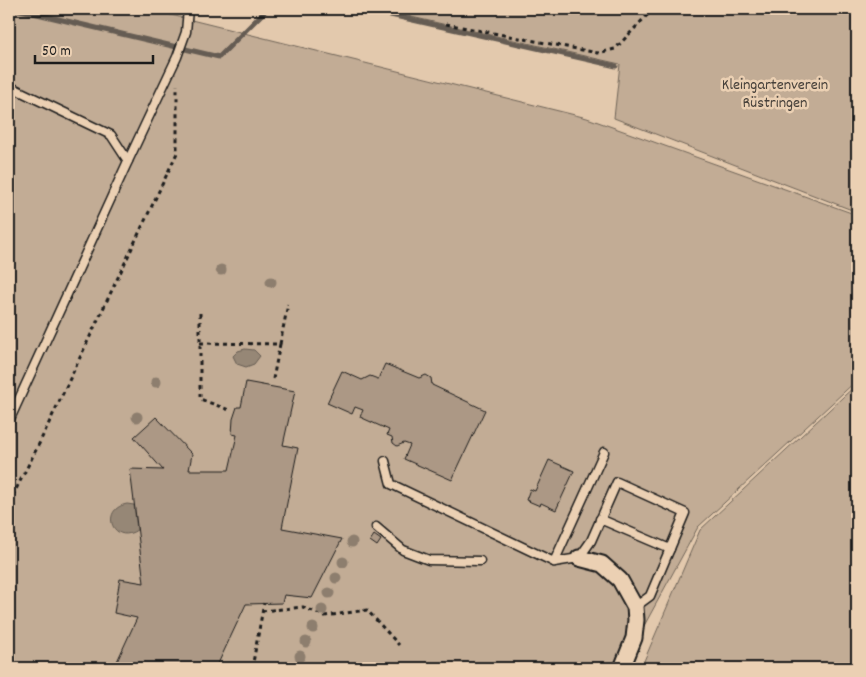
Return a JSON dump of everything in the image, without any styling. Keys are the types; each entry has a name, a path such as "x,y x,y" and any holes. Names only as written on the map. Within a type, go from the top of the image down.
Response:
{"street":[{"path":"580,558 602,564 620,580 635,608 634,638 622,668"}],"lane":[{"path":"9,421 178,55 186,32 188,9"},
{"path":"9,86 110,134 128,161"},
{"path":"554,562 604,452"},
{"path":"385,462 391,484 554,562 580,558 591,541 617,482 685,512 650,596 635,608"},
{"path":"600,519 670,549"},
{"path":"376,527 403,550 429,560 480,561"}],"path":[{"path":"446,24 598,53 615,49 653,9"},
{"path":"9,503 177,153 178,55"},
{"path":"274,379 288,304"},
{"path":"200,313 200,399 229,410"},
{"path":"200,343 280,344"},
{"path":"252,668 264,603"},
{"path":"262,611 302,607 324,616 367,610 399,645"}],"green space":[{"path":"9,9 147,9 587,118 857,215 857,380 698,527 621,668 9,668"},
{"name":"Kleingartenverein Rüstringen","path":"376,9 857,9 857,212 614,118 620,64"},
{"path":"857,384 857,668 641,668 700,530"}],"shaded area":[{"path":"245,349 254,350 260,356 254,364 246,367 237,364 233,356 238,351"},
{"path":"127,504 134,505 137,530 129,534 116,530 112,519 113,512 118,507"}],"building":[{"path":"385,364 419,378 426,375 431,378 432,385 485,410 452,480 404,459 410,445 404,443 397,446 393,443 392,437 387,435 389,430 360,417 363,410 355,407 352,414 327,403 342,371 362,380 370,376 378,379"},
{"path":"246,382 295,391 283,445 298,448 282,528 342,539 312,598 284,595 282,603 246,604 216,668 114,668 137,618 114,613 120,579 144,583 130,469 163,470 134,437 156,417 192,454 189,470 229,470 237,435 232,434 233,419 237,407 241,407"},
{"path":"549,460 574,471 556,510 541,503 540,506 526,500 530,489 535,491"},
{"path":"374,535 381,540 377,546 370,541"}],"waterway":[{"path":"16,9 219,57 267,9"},
{"path":"364,9 616,66"}]}
